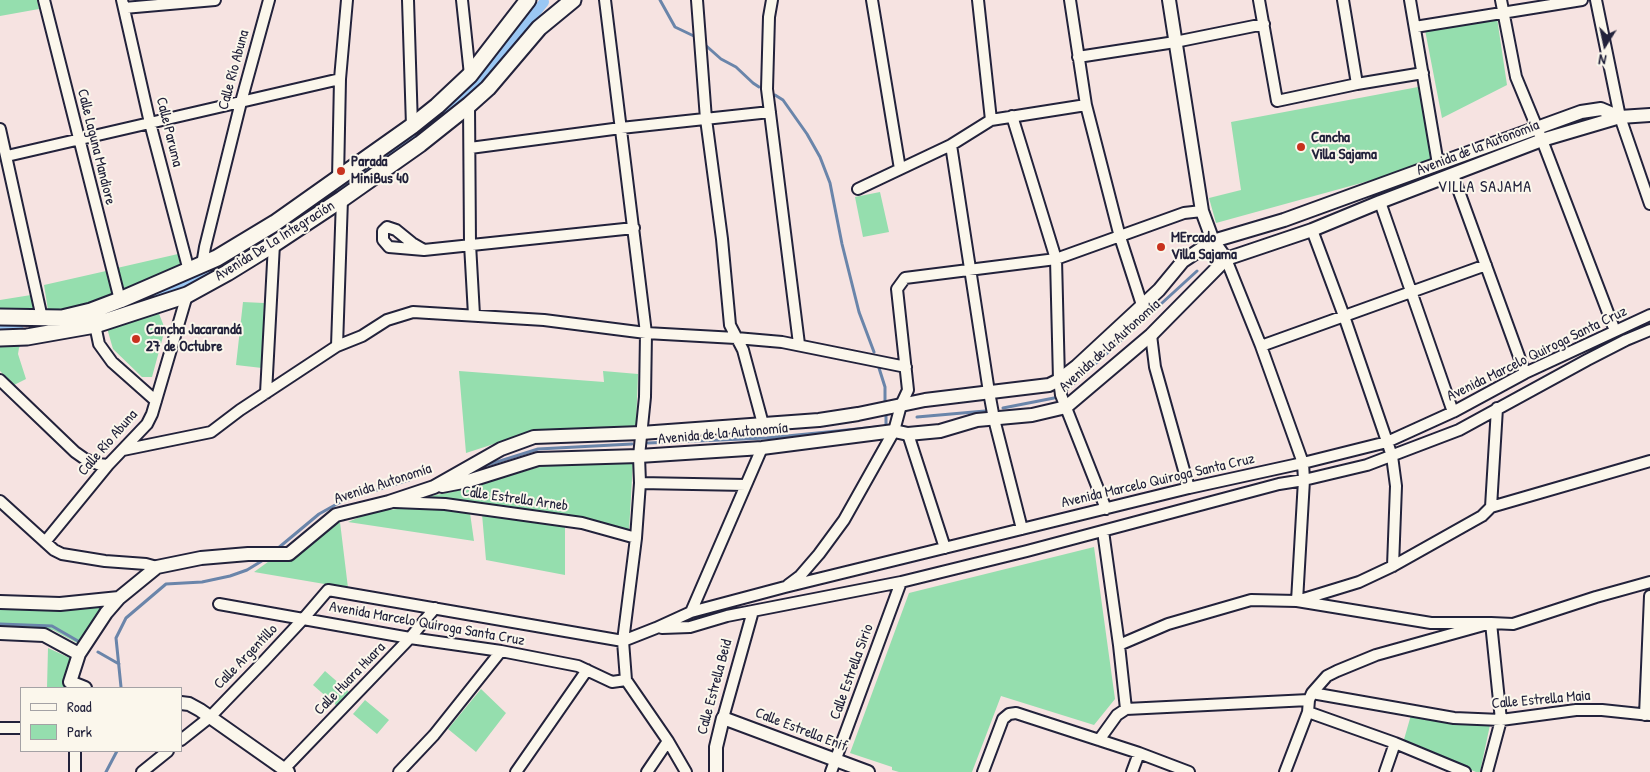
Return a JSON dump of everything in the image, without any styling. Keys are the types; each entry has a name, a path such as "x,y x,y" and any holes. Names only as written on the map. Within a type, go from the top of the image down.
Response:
{"main road":[{"name":"Avenida De La Integración","path":"0,317 62,318 91,311 196,268 275,223 412,126 437,106 470,75 528,0"},
{"name":"Avenida De La Integración","path":"0,338 27,337 95,325 187,295 227,273 342,199 420,144 469,106 488,88 539,28 566,2"}],"street":[{"name":"Calle Laguna Mandiore","path":"44,0 120,300"},
{"path":"123,4 215,0"},
{"name":"Calle Río Abuna","path":"196,268 205,247 241,102 269,0"},
{"path":"338,179 340,79 347,0"},
{"path":"408,0 412,126"},
{"path":"462,0 470,75"},
{"path":"605,0 646,333 645,397 639,456 640,483 636,538 623,641 626,680 686,772"},
{"path":"697,0 706,119 722,239 730,325 743,350 763,424"},
{"path":"772,0 769,17 767,89 799,344"},
{"path":"872,0 900,169"},
{"path":"978,0 991,120"},
{"path":"1070,0 1086,105 1120,237 1142,305"},
{"path":"1169,0 1202,211 1213,241 1226,259 1261,346 1303,463 1304,480 1297,601"},
{"path":"1259,0 1278,101 1357,84 1423,73"},
{"path":"1342,0 1357,84"},
{"path":"1410,0 1438,164"},
{"path":"1502,0 1516,77 1615,331"},
{"path":"1415,27 1582,0"},
{"path":"1596,0 1620,117 1650,204"},
{"name":"Calle Paruma","path":"123,4 150,123 196,268"},
{"path":"1078,57 1175,42 1264,24"},
{"path":"4,151 79,139 340,79"},
{"path":"858,189 951,145 991,120 1086,105"},
{"path":"469,106 470,244 474,315"},
{"path":"470,148 621,128 770,112"},
{"name":"Avenida de la Autonomía","path":"641,433 819,420 925,400 1049,385 1077,366 1158,290 1183,261 1213,241 1284,220 1438,164 1540,135 1620,117 1650,115"},
{"path":"1012,116 1056,258 1061,395 1106,509"},
{"path":"0,129 42,318"},
{"name":"Avenida de la Autonomía","path":"434,487 468,481 538,459 639,456 762,448 894,431 908,434 940,431 978,420 1032,415 1066,407 1151,335 1226,259 1312,230 1453,175 1540,135"},
{"path":"951,145 989,392 1022,529"},
{"path":"1453,175 1525,373"},
{"path":"337,346 342,199"},
{"path":"1380,202 1453,412"},
{"path":"785,587 800,576 844,520 894,431 901,405 906,398 908,390 897,289 905,278 1056,258 1184,213 1202,211"},
{"path":"424,250 634,228"},
{"path":"1312,230 1392,456 1396,486 1393,566"},
{"path":"266,393 274,244"},
{"path":"1261,346 1486,265"},
{"name":"Calle Río Abuna","path":"46,542 108,465 147,424 152,414 187,295"},
{"path":"123,450 210,432 337,346 362,336 387,320 414,312 544,320 646,333 799,344 906,367"},
{"name":"Avenida Marcelo Quiroga Santa Cruz","path":"328,590 623,641 691,612 785,587 1189,488 1387,442 1453,412 1525,373 1650,315"},
{"path":"95,325 100,344 112,362 156,401"},
{"name":"Avenida Marcelo Quiroga Santa Cruz","path":"656,628 690,626 727,616 901,582 1279,484 1367,466 1459,430 1610,348 1650,330"},
{"path":"1151,335 1155,367 1189,488"},
{"path":"0,380 85,460 108,465"},
{"path":"1491,507 1498,408"},
{"name":"Avenida Autonomía","path":"70,685 79,654 106,613 119,598 156,567 202,558 248,554 289,554 336,514 389,502 434,487 501,449 534,436 641,433"},
{"path":"908,434 945,548"},
{"path":"691,612 762,448"},
{"path":"1297,601 1359,582 1393,566 1482,516 1491,507 1650,462"},
{"path":"640,483 746,485"},
{"path":"0,500 54,550 67,556 146,564 156,567"},
{"name":"Calle Estrella Arneb","path":"389,502 445,504 582,523 636,538"},
{"path":"1100,740 1117,715 1126,709 1103,531"},
{"name":"Calle Estrella Sirio","path":"833,766 901,582"},
{"path":"1119,645 1168,624 1251,600 1297,601 1431,623 1513,624 1650,582"},
{"name":"Calle Argentillo","path":"182,739 210,717 328,590"},
{"path":"1647,715 1650,596"},
{"path":"0,602 60,604 119,598"},
{"name":"Avenida Marcelo Quiroga Santa Cruz","path":"219,604 410,638 501,651 578,666 612,682 626,680"},
{"name":"Calle Huara Huara","path":"286,771 410,638 435,608"},
{"name":"Calle Estrella Beid","path":"716,772 716,747 753,611"},
{"path":"1285,772 1308,712 1311,696 1327,676 1376,655 1491,623"},
{"path":"1487,772 1501,720 1491,623"},
{"path":"0,633 44,635 79,654"},
{"path":"399,772 434,735 501,651"},
{"path":"516,772 587,670"},
{"name":"Calle Estrella Maia","path":"1126,709 1311,696 1405,708 1454,718 1501,720 1576,710 1602,710 1647,715"},
{"path":"182,703 189,704 210,717 286,771"},
{"path":"983,772 1003,719 1009,714 1016,712 1139,753 1189,772"},
{"path":"1308,712 1466,772"},
{"name":"Calle Estrella Enif","path":"723,718 833,766 868,772"},
{"path":"0,728 20,728"},
{"path":"647,772 668,742"},
{"path":"1386,772 1395,744"},
{"path":"75,752 75,772"},
{"path":"142,772 167,752"},
{"path":"1132,772 1139,753"}],"green space":[{"path":"0,0 37,0 39,9 0,16"},
{"path":"1497,18 1507,85 1442,118 1425,30"},
{"path":"1418,87 1434,163 1216,223 1209,198 1241,190 1231,122"},
{"path":"880,192 889,232 863,237 855,197"},
{"path":"178,254 181,269 124,292 117,268"},
{"path":"106,271 113,297 79,307 48,310 44,285"},
{"path":"31,295 36,310 0,310 0,300"},
{"path":"243,302 264,303 262,368 236,365"},
{"path":"158,311 165,329 152,377 142,377 113,349 107,328"},
{"path":"23,341 18,354 26,379 14,385 0,371 0,344"},
{"path":"459,371 604,382 603,371 638,374 636,426 537,430 466,453"},
{"path":"633,462 629,531 565,514 419,498 452,492 543,466"},
{"path":"421,507 470,513 474,541 348,522 374,511"},
{"path":"482,514 565,527 565,575 486,560"},
{"path":"340,522 348,588 254,572 272,559 283,560 295,557"},
{"path":"1094,547 1115,699 1094,725 1001,696 972,772 899,772 892,770 892,767 850,753 909,593"},
{"path":"105,606 88,633 77,643 53,630 0,628 0,607 58,609"},
{"path":"48,648 72,659 64,682 65,687 47,687"},
{"path":"325,671 349,692 337,706 313,685"},
{"path":"481,689 506,713 476,752 448,729"},
{"path":"365,700 389,720 377,734 353,714"},
{"path":"1411,715 1448,722 1490,725 1480,772 1403,743"}],"waterway":[{"path":"660,0 675,27 698,38"},
{"path":"133,306 246,254 407,142 454,103 490,69 544,2"},
{"path":"703,43 721,59 736,67 759,87"},
{"path":"775,95 783,100 807,134 820,157 830,183 842,244 859,312 874,352"},
{"path":"1068,389 1197,271"},
{"path":"0,330 19,330"},
{"path":"879,368 885,387 885,401"},
{"path":"1003,408 1054,398"},
{"path":"917,417 985,411"},
{"path":"886,416 886,425"},
{"path":"648,443 767,438 887,426"},
{"path":"481,467 538,449 632,444"},
{"path":"277,549 319,514 344,500 409,480"},
{"path":"121,687 116,638 126,618 166,584 202,582 230,576 247,570 265,559"},
{"path":"0,624 52,626 78,641"},
{"path":"98,652 119,664"},
{"path":"106,772 116,752"}],"place":[{"name":"Cancha Villa Sajama","path":"1301,147"},
{"name":"Parada MiniBus 40","path":"341,171"},
{"name":"MErcado Villa Sajama","path":"1161,247"},
{"name":"Cancha Jacarandá 27 de Octubre","path":"136,339"}],"district":[{"name":"VILLA SAJAMA","path":"1485,188"}]}
